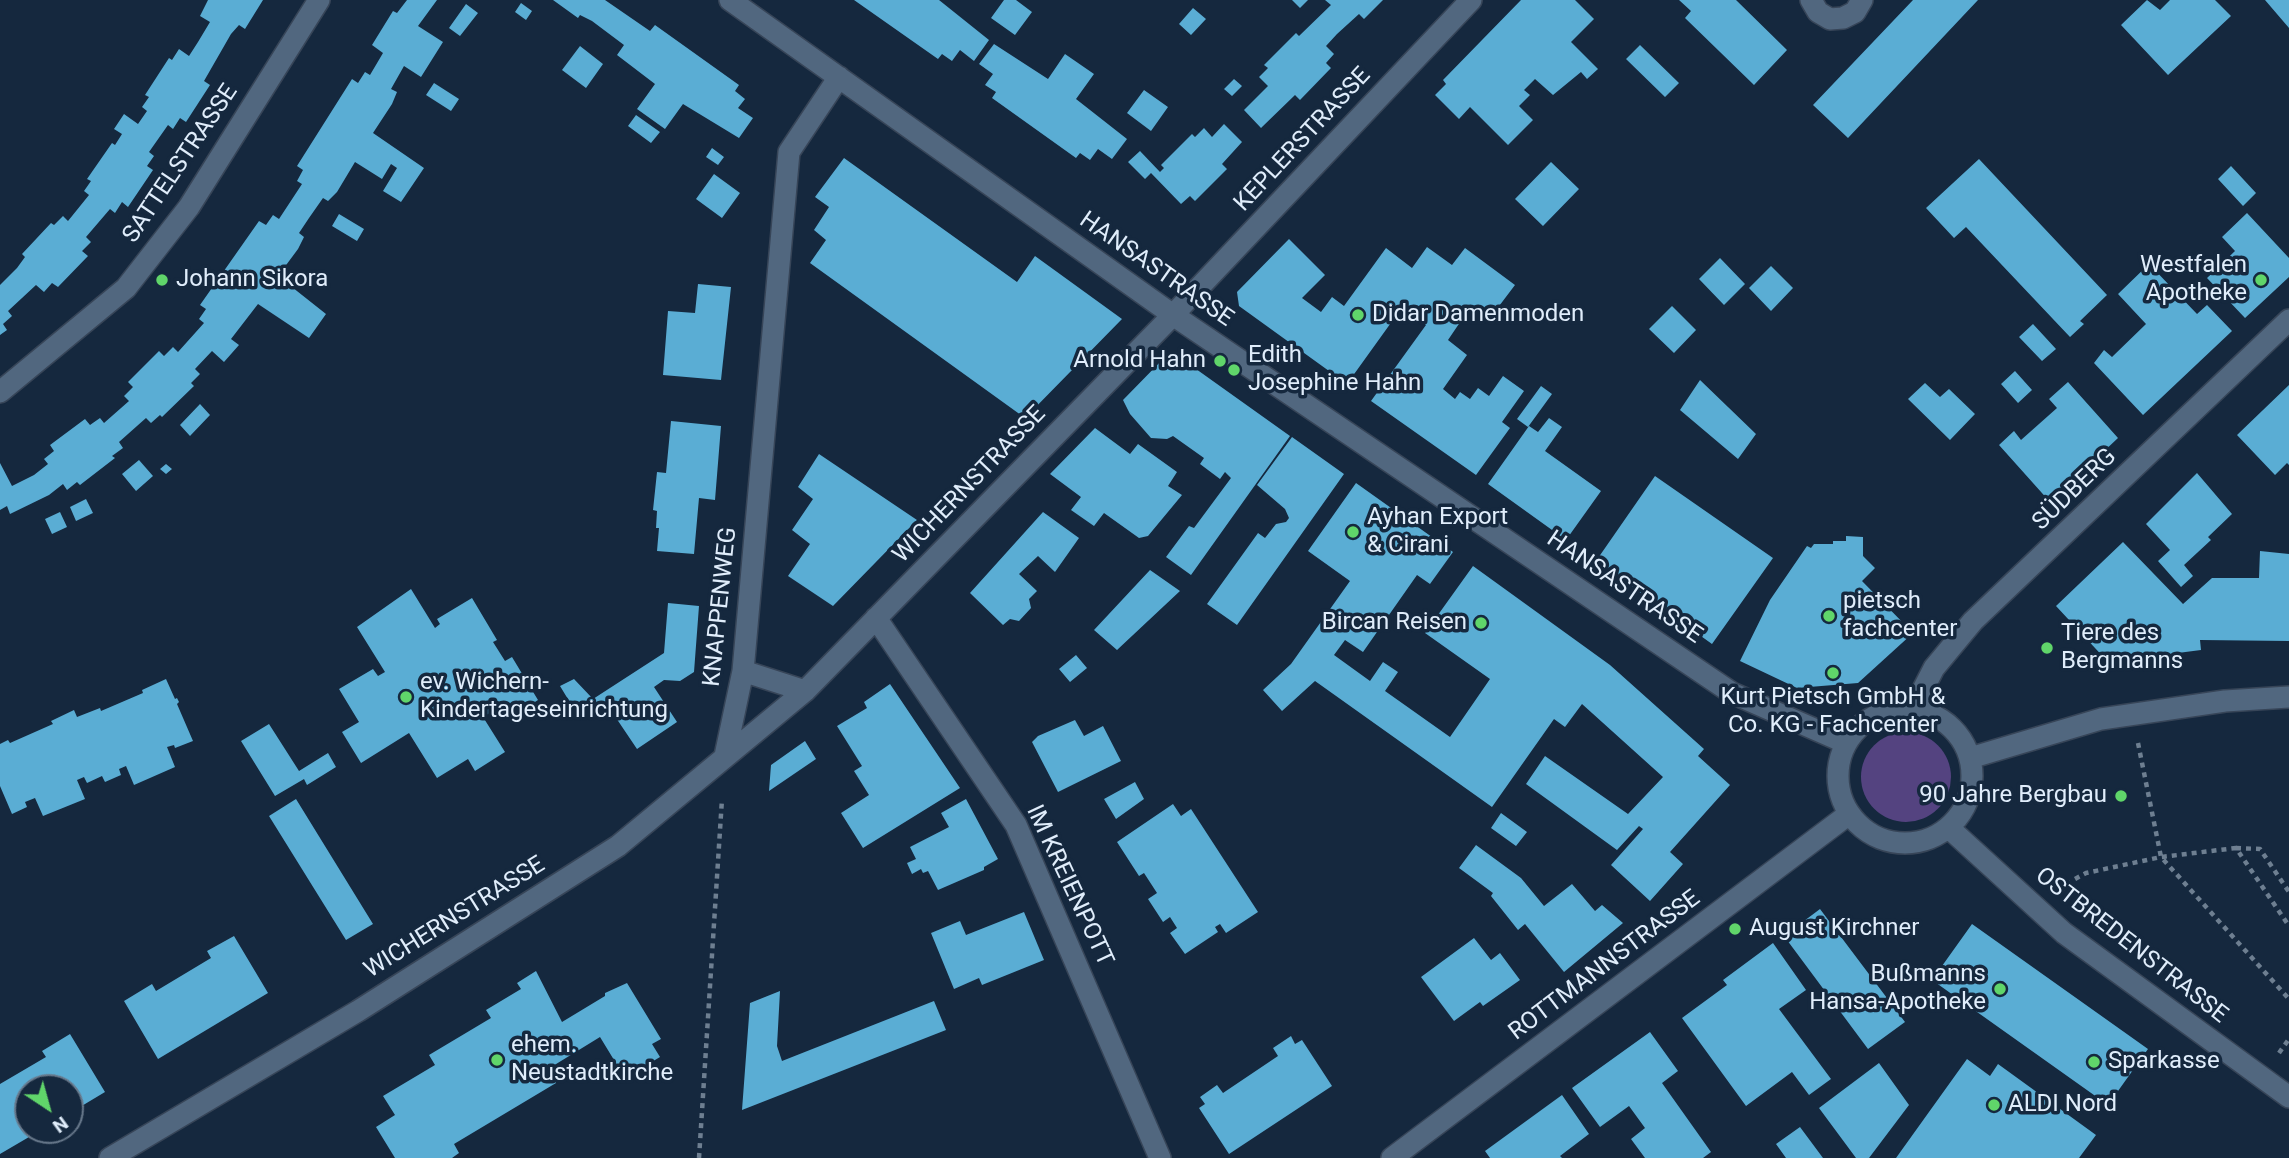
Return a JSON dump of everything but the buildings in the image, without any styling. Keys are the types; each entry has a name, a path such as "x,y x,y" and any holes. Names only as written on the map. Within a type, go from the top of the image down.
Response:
{"street":[{"name":"SATTELSTRASSE","path":"0,392 126,288 189,207 319,0"},
{"name":"HANSASTRASSE","path":"730,0 1173,315 1732,693 1846,743"},
{"name":"KEPLERSTRASSE","path":"1173,315 1471,0"},
{"path":"1811,0 1818,12 1830,19 1843,18 1855,12 1862,0"},
{"name":"KNAPPENWEG","path":"725,756 743,671 789,152 839,77"},
{"name":"WICHERNSTRASSE","path":"110,1158 358,1011 618,846 805,691 1173,315"},
{"name":"SÜDBERG","path":"1913,709 1934,667 1973,621 2289,320"},
{"name":"IM KREIENPOTT","path":"876,618 1016,825 1160,1158"},
{"path":"743,671 805,691"},
{"path":"1970,758 2101,719 2225,701 2289,697"},
{"path":"1897,709 1913,709 1932,714 1949,725 1962,740 1970,758 1973,777 1970,796 1949,828 1929,839 1907,844 1885,841 1865,830 1849,814 1838,779 1839,761 1846,743 1868,720 1897,709"},
{"name":"ROTTMANNSTRASSE","path":"1392,1158 1849,814"},
{"name":"OSTBREDENSTRASSE","path":"1949,828 2064,933 2289,1097"}],"path":[{"path":"2134,714 2143,780 2161,858 2289,999"},
{"path":"699,1158 725,756"},
{"path":"2236,848 2289,926"},
{"path":"2040,911 2073,880 2087,873 2161,858 2236,848 2260,849 2289,892"}],"shaded area":[{"path":"1906,732 1923,736 1938,745 1947,760 1951,777 1947,794 1938,809 1923,818 1906,822 1889,818 1874,809 1865,794 1861,777 1865,760 1874,745 1889,736"}],"place":[{"name":"Johann Sikora","path":"162,280"},
{"name":"Westfalen Apotheke","path":"2261,280"},
{"name":"Didar Damenmoden","path":"1358,315"},
{"name":"Arnold Hahn","path":"1220,361"},
{"name":"Edith Josephine Hahn","path":"1234,370"},
{"name":"Ayhan Export & Cirani","path":"1353,532"},
{"name":"pietsch fachcenter","path":"1829,616"},
{"name":"Bircan Reisen","path":"1481,623"},
{"name":"Tiere des Bergmanns","path":"2047,648"},
{"name":"Kurt Pietsch GmbH & Co. KG - Fachcenter","path":"1833,673"},
{"name":"ev. Wichern- Kindertageseinrichtung","path":"406,697"},
{"name":"90 Jahre Bergbau","path":"2121,796"},
{"name":"August Kirchner","path":"1735,929"},
{"name":"Bußmanns Hansa-Apotheke","path":"2000,989"},
{"name":"ehem. Neustadtkirche","path":"497,1060"},
{"name":"Sparkasse","path":"2094,1062"},
{"name":"ALDI Nord","path":"1994,1105"}]}
